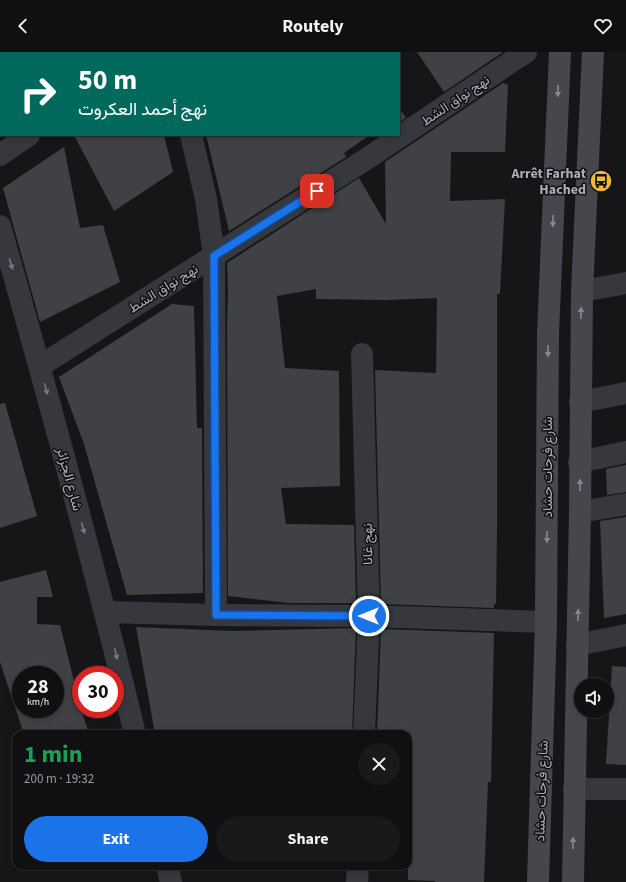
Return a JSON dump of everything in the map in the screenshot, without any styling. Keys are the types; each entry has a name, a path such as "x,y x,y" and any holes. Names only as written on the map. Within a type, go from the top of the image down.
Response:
{"main road":[{"name":"شارع فرحات حشاد","path":"538,882 546,622 548,334 560,52"},
{"path":"572,882 580,512 579,462 582,291 593,52"}],"street":[{"name":"نهج نواق الشط","path":"40,366 368,158 526,52"},
{"path":"0,155 28,136"},
{"path":"191,136 206,199 214,256 216,615"},
{"name":"شارع الجزائر","path":"0,226 40,366 106,612 134,730"},
{"path":"582,291 626,283"},
{"name":"نهج غانا","path":"362,354 369,616 364,730"},
{"path":"580,402 626,393"},
{"path":"579,462 626,452"},
{"path":"580,512 626,504"},
{"path":"106,612 216,615 369,616 546,622"},
{"path":"577,644 626,635"},
{"path":"574,789 626,789"},
{"path":"168,870 171,882"},
{"path":"357,882 358,870"}],"building":[{"path":"417,52 503,52 444,92"},
{"path":"503,83 508,85 505,152 451,152 450,201 505,199 500,294 497,294 497,526 496,604 494,604 494,608 381,604 375,370 436,373 437,298 387,300 316,299 316,289 277,296 285,368 339,371 340,486 281,488 286,524 354,525 356,603 289,603 228,596 227,263 359,178 386,224 385,162"},
{"path":"400,109 406,118 400,121"},
{"path":"75,136 164,136 173,172 114,211"},
{"path":"206,136 369,136 344,153 346,157 229,231"},
{"path":"64,147 80,228 103,225 120,282 40,322 3,188"},
{"path":"172,304 194,306 197,428 202,428 203,593 127,595 84,444 59,377"},
{"path":"5,403 37,516 0,528 0,404"},
{"path":"626,465 626,492 607,495 606,469"},
{"path":"626,517 626,614 604,618 600,521"},
{"path":"46,570 53,597 37,597 37,624 60,625 72,673 72,718 84,718 88,730 23,730 19,718 64,718 64,666 12,666 12,698 0,662 0,582"},
{"path":"136,627 231,631 356,628 352,730 154,730"},
{"path":"381,629 494,633 491,782 488,782 484,882 435,882 408,880 408,870 412,870 412,730 377,730"},
{"path":"612,666 626,667 626,765 606,764 609,718 614,718 614,678 611,678"}],"place":[{"name":"Arrêt Farhat Hached","path":"601,181"}],"route":[{"path":"317,191 214,256 216,615 369,616"}]}
